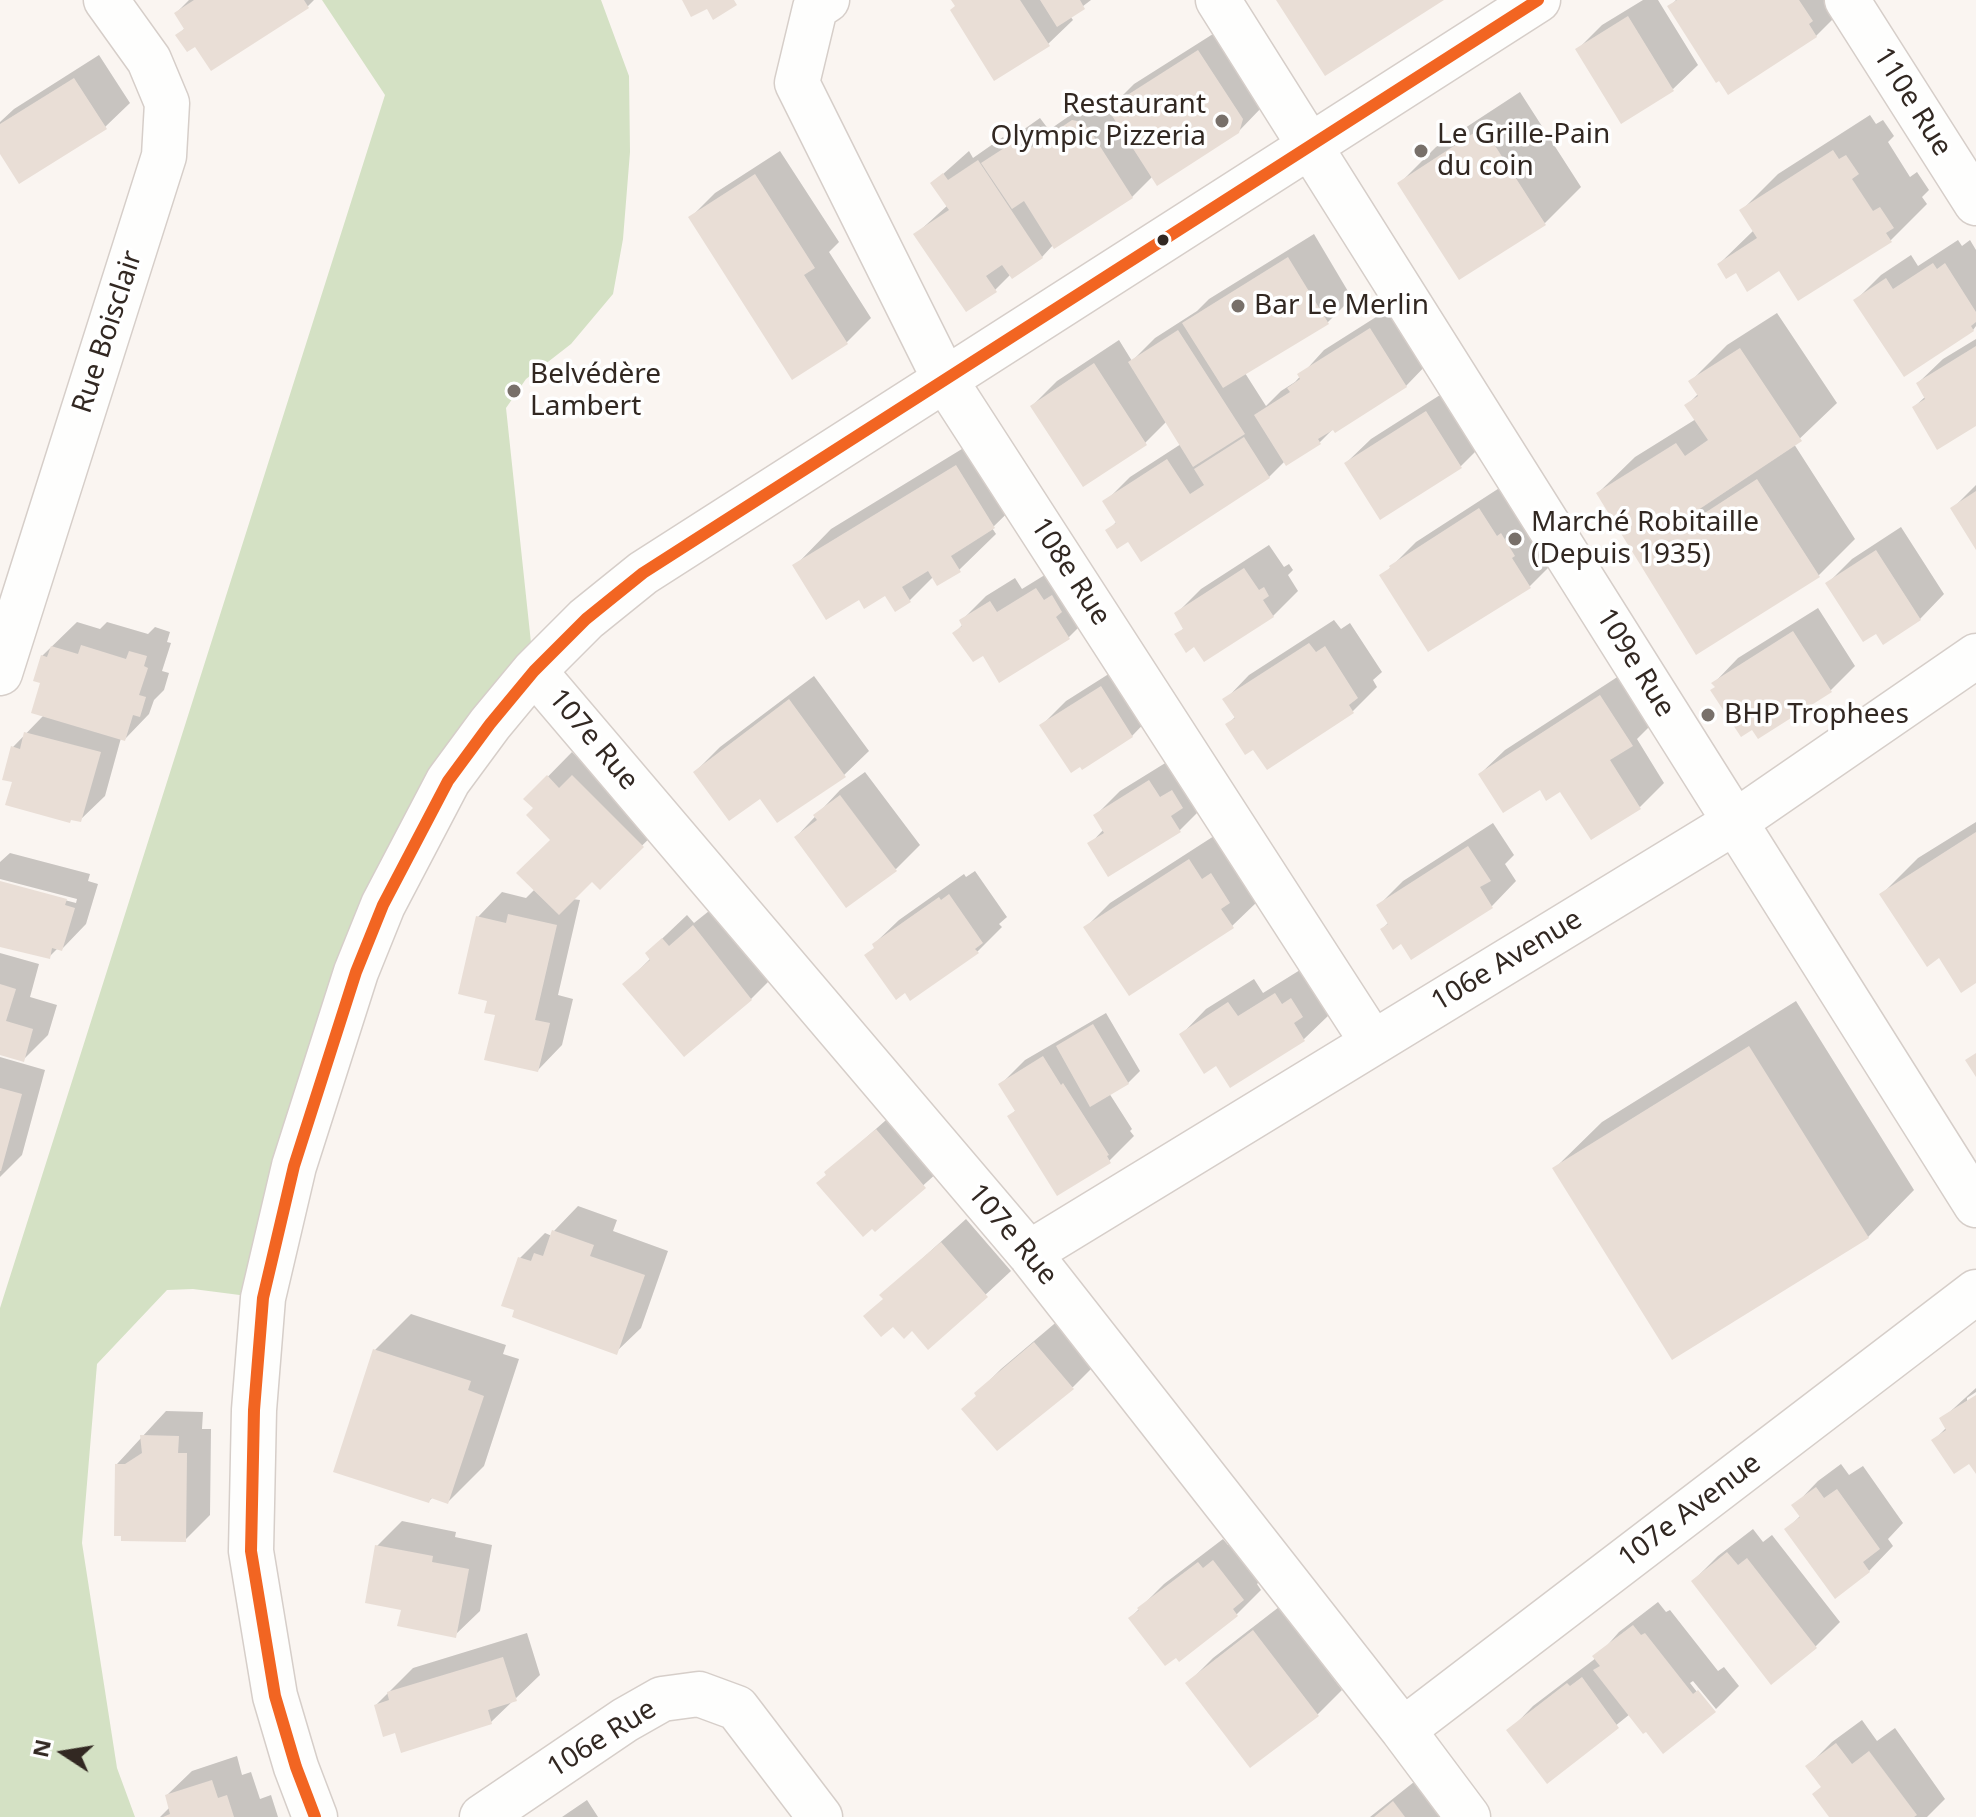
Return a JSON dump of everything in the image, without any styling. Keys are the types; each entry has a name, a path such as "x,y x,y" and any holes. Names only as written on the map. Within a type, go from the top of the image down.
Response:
{"street":[{"name":"Rue Boisclair","path":"0,673 11,594 164,156 167,103 149,60 106,0"},
{"name":"108e Rue","path":"827,0 815,8 797,83 945,380 1373,1043"},
{"name":"109e Rue","path":"1218,0 1976,1205"},
{"path":"315,1817 275,1696 251,1551 254,1410 263,1298 310,1110 356,972 383,905 448,781 534,671 586,619 643,573 1538,0"},
{"name":"110e Rue","path":"1847,0 1976,203"},
{"name":"106e Avenue","path":"1029,1253 1735,822 1870,732 1976,656"},
{"name":"107e Rue","path":"534,671 1029,1253 1468,1817"},
{"name":"107e Avenue","path":"1403,1730 1976,1292"},
{"name":"106e Rue","path":"482,1817 625,1720 662,1699 699,1694 737,1708 820,1817"}],"green space":[{"path":"322,0 601,0 629,76 630,152 623,239 613,294 571,344 526,379 506,408 534,671 415,842 263,1298 193,1289 167,1290 97,1364 82,1543 117,1768 135,1817 0,1817 0,1308 385,95"}],"building":[{"path":"194,0 304,0 309,8 211,71 195,47 187,52 175,35 184,29 174,13"},
{"path":"682,0 734,0 737,5 713,20 707,9 691,17"},
{"path":"951,0 1020,0 1050,46 994,81 950,10 955,6"},
{"path":"1040,0 1080,0 1085,9 1057,27"},
{"path":"1276,0 1444,0 1325,76"},
{"path":"1677,0 1799,0 1813,21 1809,24 1817,37 1728,95 1719,81 1716,83 1667,6"},
{"path":"1628,16 1674,91 1621,124 1575,49"},
{"path":"1198,50 1243,119 1239,133 1157,186 1107,108"},
{"path":"74,78 107,129 19,184 0,154 0,124"},
{"path":"1072,120 1082,122 1089,129 1133,198 1054,249 1024,201 1012,209 981,163 1015,141 1023,153"},
{"path":"1483,127 1546,225 1459,280 1397,183"},
{"path":"1833,150 1839,159 1846,155 1859,174 1852,179 1873,211 1880,207 1894,228 1886,233 1892,242 1798,301 1779,271 1747,292 1736,273 1726,279 1717,264 1757,238 1739,210"},
{"path":"978,160 1043,258 1012,279 1002,265 986,276 997,292 966,312 913,234 949,210 930,183 943,173 948,180"},
{"path":"755,174 815,268 804,275 848,344 792,380 688,217"},
{"path":"1288,257 1329,324 1223,388 1182,323"},
{"path":"1933,263 1937,269 1945,263 1976,312 1976,322 1971,326 1974,331 1904,377 1853,300 1886,278 1893,289"},
{"path":"1370,328 1407,387 1335,433 1333,430 1318,439 1321,444 1286,466 1254,415 1290,392 1287,388 1300,379 1297,374"},
{"path":"1178,330 1245,434 1193,467 1128,362"},
{"path":"1976,346 1976,426 1937,450 1912,407 1925,399 1916,383"},
{"path":"1740,348 1802,441 1671,528 1674,533 1757,479 1820,577 1696,655 1596,493 1676,443 1685,456 1708,440 1684,405 1698,396 1688,381"},
{"path":"1094,363 1147,445 1083,487 1030,406"},
{"path":"1426,411 1462,468 1380,520 1344,463"},
{"path":"1244,437 1270,478 1141,562 1128,542 1117,549 1105,530 1116,523 1102,501 1167,459 1190,494 1204,485 1194,469"},
{"path":"956,465 995,528 951,556 961,572 937,586 928,571 902,587 911,602 895,612 885,596 864,609 859,600 826,620 792,565"},
{"path":"1976,491 1976,550 1950,508"},
{"path":"1479,508 1497,536 1501,533 1531,588 1428,652 1379,575"},
{"path":"1876,550 1921,620 1883,645 1876,634 1863,642 1825,583"},
{"path":"1244,568 1259,590 1264,587 1269,596 1263,600 1274,617 1204,662 1194,647 1186,653 1174,634 1183,629 1174,613"},
{"path":"1036,588 1044,600 1052,595 1062,612 1056,617 1070,639 999,683 983,656 973,662 952,633 962,626 959,620 990,601 997,612"},
{"path":"1793,631 1832,692 1758,739 1752,730 1741,737 1710,690 1715,687 1711,683"},
{"path":"1309,643 1316,652 1325,646 1358,698 1349,705 1354,713 1267,770 1253,750 1245,755 1225,724 1235,718 1222,699"},
{"path":"81,645 126,659 129,651 147,656 144,666 148,668 139,695 146,697 140,717 133,715 125,741 31,713 40,683 33,681 41,655 47,657 51,646 78,654"},
{"path":"1101,686 1133,737 1082,770 1080,767 1071,773 1039,725"},
{"path":"1600,695 1633,746 1610,760 1641,809 1591,840 1560,792 1546,801 1540,790 1503,813 1478,774"},
{"path":"789,699 846,777 777,823 760,799 729,821 693,772"},
{"path":"24,732 101,752 81,822 71,820 70,823 5,805 12,782 2,780 11,746 20,749"},
{"path":"547,775 559,788 572,775 644,847 600,890 592,882 559,915 516,873 550,840 526,815 533,808 523,799"},
{"path":"1149,780 1160,797 1172,790 1183,808 1171,816 1181,832 1108,877 1087,843 1104,833 1093,815"},
{"path":"840,795 897,871 846,908 794,837 817,820 813,815"},
{"path":"1976,832 1976,983 1961,993 1939,958 1927,967 1879,894"},
{"path":"1468,846 1491,881 1480,887 1493,908 1411,960 1401,944 1393,950 1380,929 1388,924 1376,905"},
{"path":"1189,859 1202,879 1211,873 1230,903 1221,909 1234,928 1129,996 1083,927"},
{"path":"0,881 67,899 65,905 75,908 62,951 52,948 50,959 0,947"},
{"path":"949,894 983,943 975,949 979,953 910,1001 905,993 896,1000 864,955 874,948 872,944 939,897 941,900"},
{"path":"508,914 557,925 535,1020 550,1023 538,1072 484,1060 495,1015 484,1013 487,1001 458,994 476,916 506,923"},
{"path":"693,925 752,1000 684,1057 622,984 650,960 645,953 662,938 669,946"},
{"path":"0,984 16,989 6,1021 33,1029 24,1062 0,1055"},
{"path":"1275,993 1282,1004 1291,998 1303,1017 1294,1023 1305,1041 1230,1088 1216,1066 1204,1074 1179,1034 1228,1002 1238,1016"},
{"path":"1093,1024 1129,1084 1090,1107 1056,1046"},
{"path":"1749,1046 1869,1238 1672,1360 1552,1168"},
{"path":"1976,1053 1976,1077 1965,1060"},
{"path":"1043,1056 1109,1155 1111,1163 1057,1196 1007,1116 1015,1111 998,1084"},
{"path":"0,1088 22,1094 1,1171 0,1171"},
{"path":"876,1129 926,1188 875,1232 872,1229 863,1237 816,1183 826,1175 824,1172"},
{"path":"552,1230 594,1245 590,1256 645,1275 617,1355 512,1317 514,1310 501,1306 518,1257 531,1261 534,1253 543,1256"},
{"path":"941,1242 988,1297 928,1350 912,1331 904,1339 893,1327 881,1337 863,1316 883,1299 879,1295"},
{"path":"1034,1342 1074,1389 997,1451 961,1409 976,1396 974,1393"},
{"path":"373,1349 471,1381 468,1390 484,1396 448,1504 431,1498 429,1503 333,1472"},
{"path":"1976,1395 1976,1474 1969,1464 1954,1474 1931,1440 1946,1430 1939,1418"},
{"path":"140,1435 179,1436 178,1453 187,1453 186,1542 121,1541 121,1536 114,1536 115,1464 125,1464 142,1453"},
{"path":"1816,1487 1824,1498 1837,1489 1880,1549 1863,1562 1870,1572 1835,1599 1784,1529 1800,1517 1791,1505"},
{"path":"375,1545 433,1556 432,1562 469,1569 456,1638 397,1626 401,1610 365,1603"},
{"path":"1727,1552 1738,1565 1747,1558 1817,1648 1771,1685 1691,1581"},
{"path":"1213,1560 1244,1600 1233,1609 1238,1616 1179,1662 1176,1658 1165,1666 1128,1618 1198,1562 1203,1568"},
{"path":"1633,1625 1641,1635 1645,1633 1693,1694 1698,1690 1716,1712 1663,1754 1646,1732 1643,1734 1593,1670 1600,1666 1592,1656"},
{"path":"1253,1630 1319,1716 1250,1768 1185,1683"},
{"path":"503,1657 517,1701 488,1710 492,1724 401,1753 395,1733 383,1737 374,1705 389,1700 387,1692"},
{"path":"1582,1677 1619,1728 1547,1784 1506,1730 1567,1683 1570,1686"},
{"path":"1836,1743 1852,1764 1869,1751 1917,1815 1829,1817 1812,1794 1821,1787 1805,1766"},
{"path":"212,1780 218,1798 227,1795 234,1817 163,1817 170,1814 165,1795"},
{"path":"1393,1801 1405,1817 1374,1817"}],"transit line":[{"path":"315,1817 275,1696 251,1551 254,1410 263,1298 294,1166 356,972 383,905 448,781 534,671 586,619 643,573 1538,0"}],"place":[{"name":"Restaurant Olympic Pizzeria","path":"1222,121"},
{"name":"Le Grille-Pain du coin","path":"1421,151"},
{"name":"Bar Le Merlin","path":"1238,306"},
{"name":"Belvédère Lambert","path":"514,391"},
{"name":"Marché Robitaille (Depuis 1935)","path":"1515,539"},
{"name":"BHP Trophees","path":"1708,715"}]}
